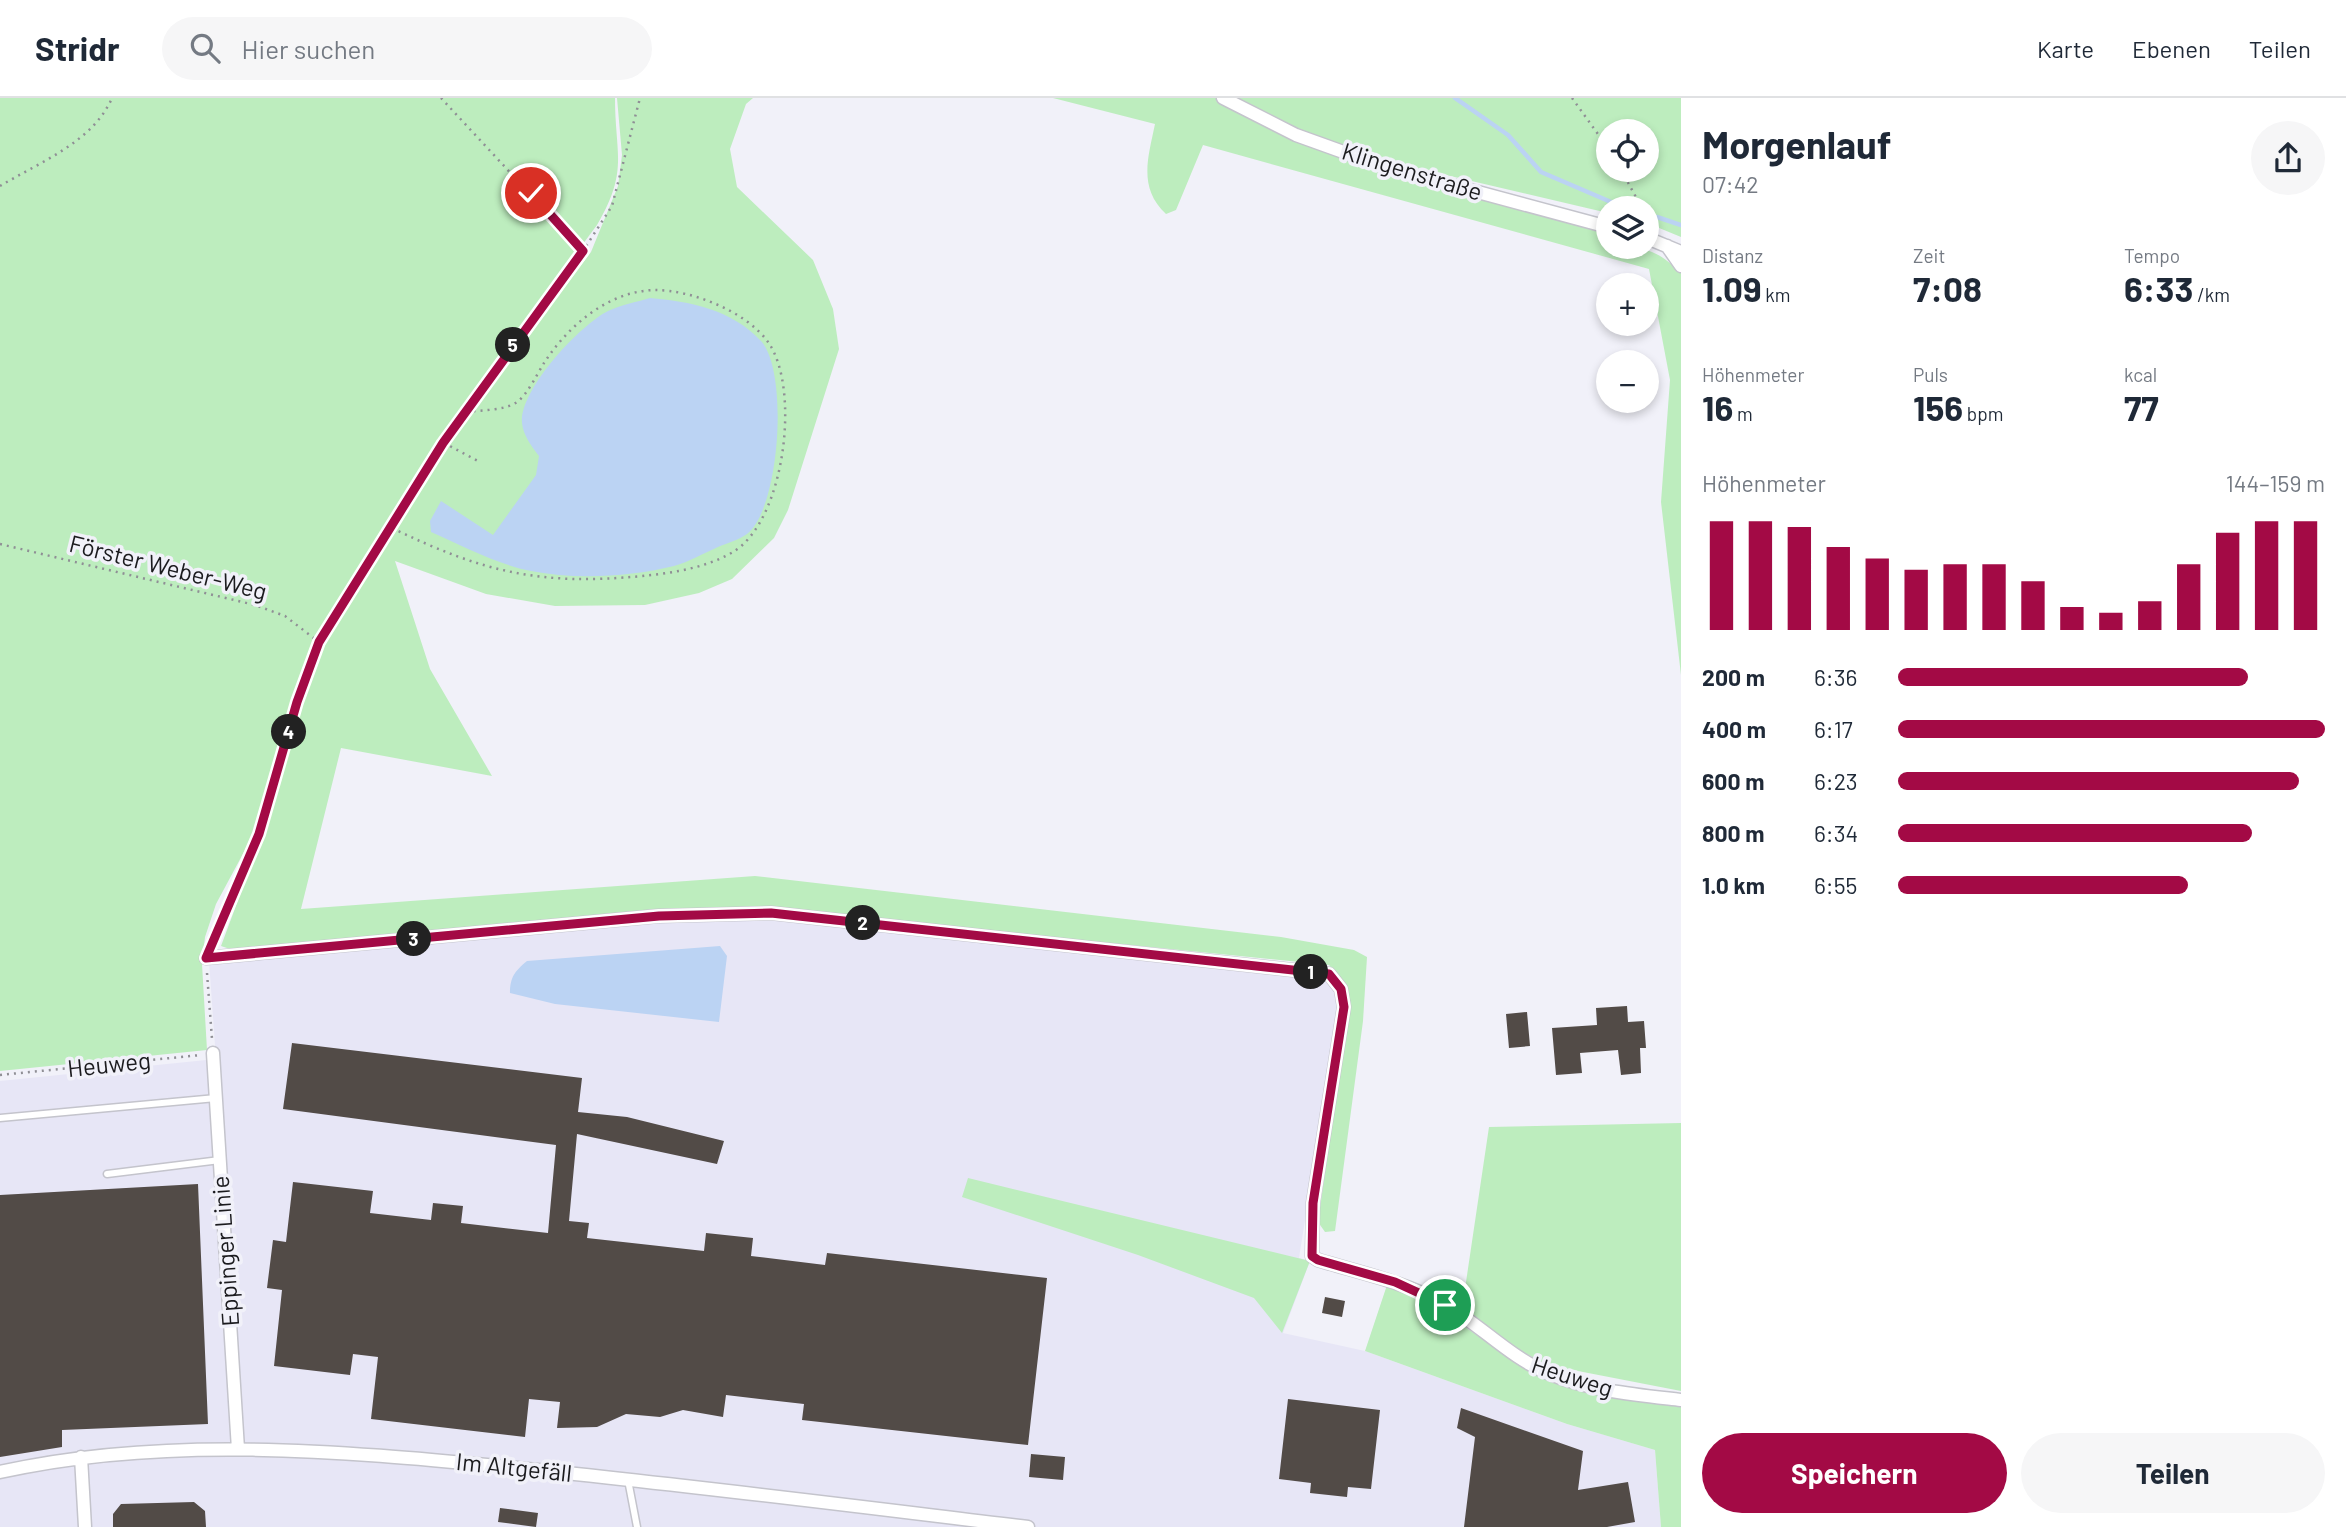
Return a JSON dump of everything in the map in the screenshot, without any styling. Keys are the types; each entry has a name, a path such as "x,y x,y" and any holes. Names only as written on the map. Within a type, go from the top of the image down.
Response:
{"street":[{"name":"Klingenstraße","path":"1223,98 1296,135 1385,167 1596,224"},
{"path":"1659,243 1681,251"},
{"path":"1667,246 1681,266"},
{"name":"Heuweg","path":"206,958 659,916 771,913 1329,974 1341,989 1344,1007 1313,1203 1312,1256 1395,1282 1445,1305 1527,1364 1554,1376 1618,1393 1681,1400"},
{"name":"Eppinger Linie","path":"213,1053 238,1449"},
{"name":"Im Altgefäll","path":"0,1472 81,1457 156,1451 238,1449 404,1457 628,1480 979,1524 1028,1527"},
{"path":"81,1457 85,1527"}],"lane":[{"path":"0,1118 216,1098"},
{"path":"107,1174 220,1160"},
{"path":"628,1480 637,1527"}],"path":[{"path":"0,186 78,141 105,114 112,98"},
{"path":"441,98 583,251"},
{"path":"213,1053 206,958 259,834 297,702 319,642 443,443 583,251 612,206 640,98"},
{"path":"1572,98 1596,131"},
{"path":"391,527 449,556 504,572 564,580 678,572 734,551 760,524 779,478 784,417 780,370 768,342 744,320 688,296 656,290 623,294 581,320 564,337 517,402 495,409 465,412"},
{"path":"443,443 480,462"},
{"name":"Förster Weber-Weg","path":"0,544 255,605 285,616 319,642"},
{"name":"Heuweg","path":"0,1075 213,1053"}],"shaded area":[{"path":"770,917 1326,977 1338,991 1339,1007 1299,1258 1310,1261 1283,1333 1365,1351 1567,1424 1655,1450 1661,1527 0,1527 0,1081 216,1059 209,961 658,921"}],"green space":[{"path":"0,98 615,98 617,176 597,225 462,407 321,628 295,694 260,822 216,904 205,937 202,964 207,1050 0,1071"},
{"path":"617,98 753,98 746,104 730,149 737,187 813,260 833,309 839,349 788,510 774,538 732,579 699,593 645,605 555,606 486,594 395,561 430,669 492,776 341,748 301,909 755,876 1281,937 1354,950 1367,957 1363,1021 1335,1231 1325,1232 1318,1222 1349,1004 1346,985 1329,965 772,909 657,909 230,949 221,946 272,809 301,702 322,644 444,448 591,252 618,186 622,155"},
{"path":"1053,98 1216,98 1294,140 1596,228 1596,254 1203,145 1176,210 1166,214 1151,194 1148,183 1148,161 1155,124"},
{"path":"1237,98 1681,98 1681,237 1659,228 1659,196 1596,196 1596,210 1386,161 1303,133"},
{"path":"1659,256 1681,273 1681,675 1661,502 1670,380 1659,322 1659,273 1650,273 1649,269 1613,259 1659,259"},
{"path":"1681,1123 1681,1391 1547,1365 1512,1346 1462,1309 1489,1127"},
{"path":"968,1178 1310,1261 1282,1333 1254,1298 1138,1255 962,1197"},
{"path":"1387,1285 1440,1310 1515,1361 1547,1378 1681,1401 1681,1527 1661,1527 1655,1450 1567,1424 1365,1351"}],"water":[{"path":"650,298 695,305 724,315 750,330 761,341 770,357 778,409 773,470 767,498 758,520 747,534 674,566 621,575 566,576 505,564 431,532 430,521 441,501 493,535 536,475 539,456 526,436 522,423 530,394 541,377 553,360 596,318 613,309"},
{"path":"720,946 727,956 719,1022 555,1004 510,993 514,975 527,961"}],"building":[{"path":"1627,1006 1628,1022 1644,1021 1646,1048 1640,1048 1641,1073 1621,1075 1618,1050 1580,1053 1582,1073 1556,1075 1552,1028 1597,1025 1596,1008"},
{"path":"1527,1012 1530,1046 1509,1048 1506,1014"},
{"path":"292,1043 582,1078 578,1112 627,1117 724,1141 717,1164 577,1134 569,1221 589,1223 587,1238 704,1251 706,1233 753,1238 751,1256 825,1265 827,1253 1047,1278 1028,1445 802,1420 804,1404 726,1395 723,1417 683,1410 660,1417 626,1414 597,1427 557,1428 560,1402 529,1399 525,1437 371,1419 378,1357 353,1354 350,1375 274,1366 282,1290 267,1288 273,1240 286,1242 293,1182 373,1191 370,1213 431,1220 433,1203 463,1206 461,1223 548,1233 556,1145 283,1109"},
{"path":"198,1184 208,1424 62,1430 62,1447 0,1457 0,1195"},
{"path":"1325,1297 1345,1301 1342,1317 1322,1313"},
{"path":"1288,1399 1380,1410 1371,1489 1348,1487 1347,1497 1310,1493 1311,1483 1279,1479"},
{"path":"1461,1408 1583,1451 1578,1490 1628,1482 1635,1522 1607,1527 1464,1527 1475,1437 1457,1428"},
{"path":"1031,1454 1065,1457 1063,1480 1029,1477"},
{"path":"194,1502 205,1511 206,1527 113,1527 113,1514 121,1504"},
{"path":"500,1508 538,1513 536,1527 498,1522"}],"waterway":[{"path":"1455,98 1508,135 1541,172 1597,196"},
{"path":"1659,218 1681,225"}],"route":[{"path":"531,193 583,251 443,443 319,642 297,702 259,834 206,958 659,916 771,913 1329,974 1341,989 1344,1007 1313,1203 1310,1242 1312,1256 1395,1282 1445,1305"}]}
